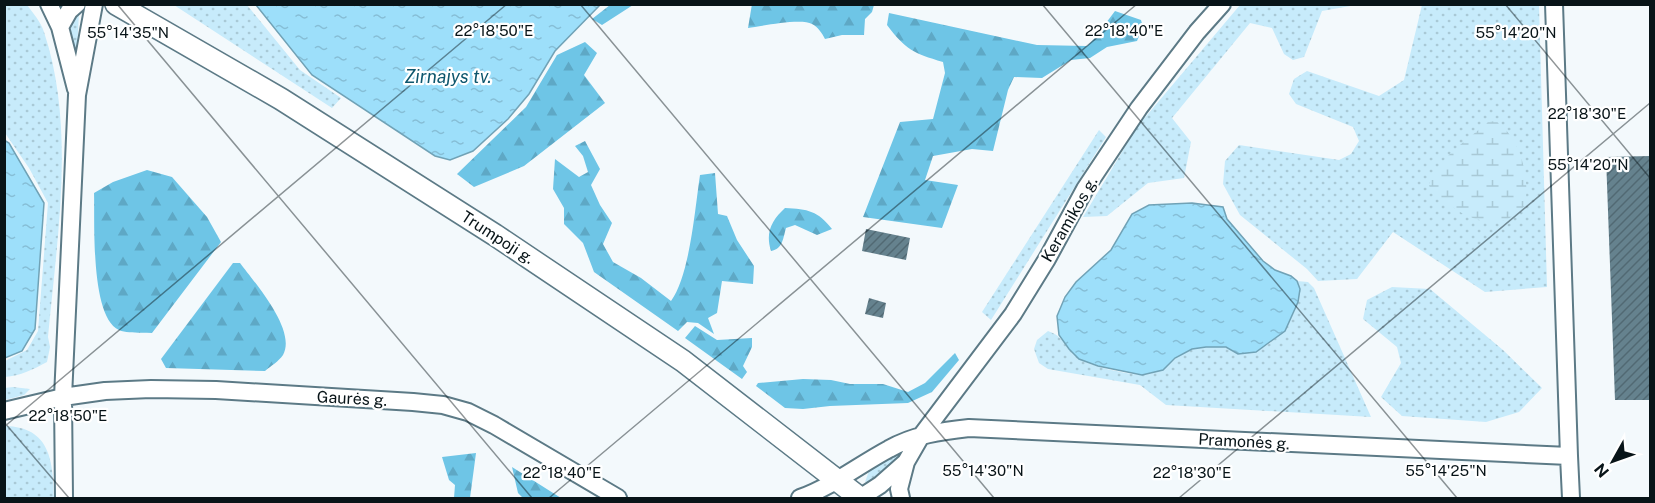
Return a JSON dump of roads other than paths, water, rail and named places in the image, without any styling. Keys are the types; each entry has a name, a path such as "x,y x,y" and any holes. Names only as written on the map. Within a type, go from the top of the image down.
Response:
{"main road":[{"name":"Trumpoji g.","path":"116,4 282,99 495,235 683,361 860,498"}],"street":[{"path":"49,4 60,27 77,95"},
{"path":"60,27 69,11 77,4"},
{"path":"64,498 63,397 77,95 94,4"},
{"name":"Keramikos g.","path":"921,436 1013,314 1047,259 1085,189 1139,108 1197,32 1222,4"},
{"path":"1554,4 1571,498"},
{"name":"Gaurės g.","path":"4,411 63,397 105,391 173,389 443,405 468,412 494,425 618,498"},
{"name":"Pramonės g.","path":"838,481 891,448 921,436 969,428 1569,456"},
{"path":"901,498 899,489 906,462 921,436"},
{"path":"860,498 880,485 906,462"},
{"path":"800,498 838,481"}],"water":[{"name":"Zirnajys tv.","path":"256,5 600,5 555,51 529,94 508,119 473,151 450,160 435,156 312,75"},
{"path":"4,140 9,143 44,203 35,329 22,351 5,358"},
{"path":"1192,203 1223,207 1227,219 1263,261 1297,281 1300,289 1298,302 1285,331 1256,352 1238,354 1226,347 1192,349 1175,358 1163,370 1142,375 1098,366 1079,359 1059,335 1057,316 1065,297 1076,282 1111,250 1132,214 1149,205"}]}
